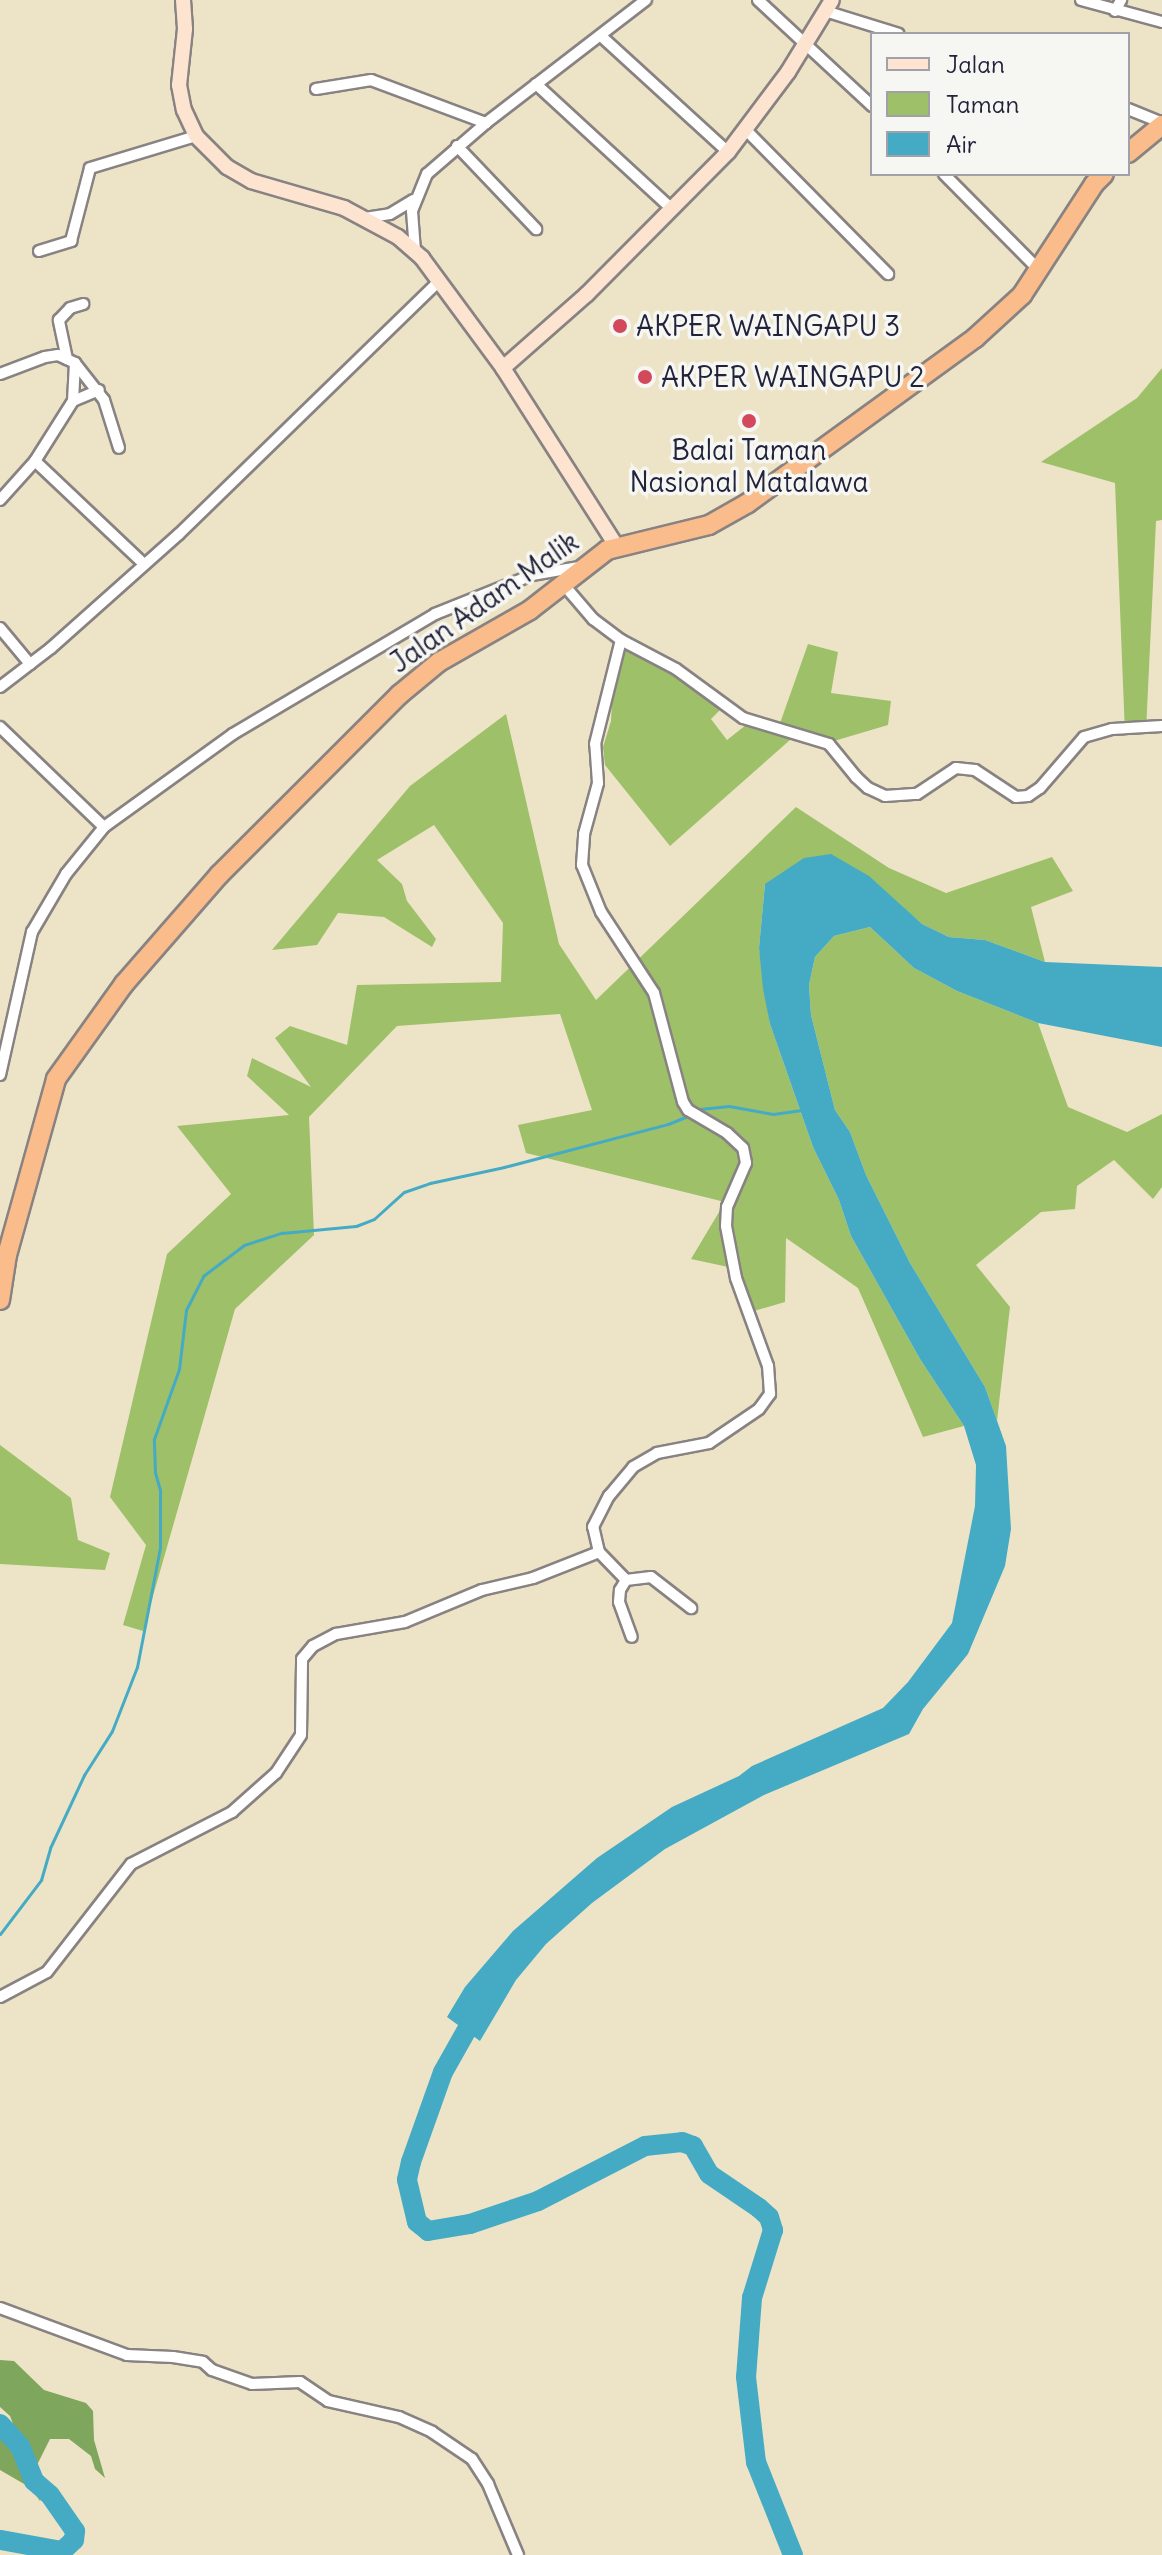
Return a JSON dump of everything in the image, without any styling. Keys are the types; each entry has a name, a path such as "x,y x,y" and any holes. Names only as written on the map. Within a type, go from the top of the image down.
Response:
{"highway":[{"path":"1130,151 1162,124"},
{"name":"Jalan Adam Malik","path":"0,1300 7,1255 56,1079 124,984 219,875 399,695 439,662 503,628 617,547 709,525 748,503 975,338 1022,295 1037,268 1103,176"}],"street":[{"path":"183,0 185,29 179,85 184,110 196,136 227,167 251,181 344,208 415,251 440,280 503,368 617,547"},
{"path":"365,218 390,214 413,200 427,174 457,146 646,0"},
{"path":"758,0 870,104"},
{"path":"1081,0 1162,22"},
{"path":"1115,11 1121,0"},
{"path":"503,368 587,294 728,152 806,45 829,6 894,32"},
{"path":"601,36 728,152"},
{"path":"316,89 366,80 379,81 486,123"},
{"path":"536,84 672,209"},
{"path":"1130,110 1162,124"},
{"path":"745,129 888,274"},
{"path":"39,251 71,241 90,168 196,136"},
{"path":"457,146 536,229"},
{"path":"946,176 1037,268"},
{"path":"413,200 415,251"},
{"path":"0,687 30,664 277,440 440,280"},
{"path":"73,401 71,361 59,320 70,308 83,304"},
{"path":"0,374 45,357 71,361 99,390 119,448"},
{"path":"0,500 35,461 73,401 99,390"},
{"path":"35,461 143,563"},
{"path":"0,1075 32,932 66,874 104,827 233,734 435,614 532,575 585,567"},
{"path":"564,585 593,619 621,640 676,669 743,718 829,744 856,777 868,788 885,796 917,794 956,768 975,770 1016,797 1028,796 1040,788 1084,737 1112,729 1162,726"},
{"path":"0,628 30,664"},
{"path":"621,640 595,744 598,783 584,834 582,865 601,912 654,993 683,1102 688,1110 727,1133 743,1148 746,1163 727,1207 726,1226 733,1269 771,1386 768,1399 759,1409 709,1443 657,1453 633,1467 614,1489 593,1527 599,1552 626,1580"},
{"path":"0,727 104,827"},
{"path":"0,1997 47,1972 131,1864 232,1812 276,1773 301,1735 302,1659 313,1646 336,1634 405,1622 482,1590 533,1578 599,1552"},
{"path":"626,1580 651,1577 691,1608"},
{"path":"626,1580 620,1590 619,1602 632,1637"},
{"path":"0,2308 19,2318 82,2337 127,2355 203,2362 212,2370 252,2384 300,2382 328,2401 399,2417 432,2432 472,2459 488,2484 518,2555"}],"green space":[{"path":"1162,368 1162,520 1156,521 1146,731 1125,734 1115,483 1041,462 1137,398"},
{"path":"628,640 727,703 711,719 727,740 751,721 779,726 808,644 838,652 831,693 891,701 888,725 834,741 799,732 670,846 605,765 603,747 611,721 613,682"},
{"path":"506,714 559,944 596,1000 796,807 889,868 946,893 1052,857 1073,891 1031,907 1045,962 985,940 949,937 922,924 897,903 765,884 759,948 770,1024 813,1147 839,1200 851,1236 920,1359 964,1426 923,1437 858,1288 786,1238 785,1302 747,1313 733,1268 691,1259 725,1202 526,1153 518,1125 592,1110 560,1014 397,1026 309,1117 314,1235 235,1309 143,1631 123,1625 146,1545 110,1497 167,1254 231,1194 177,1126 289,1115 247,1076 252,1058 311,1087 275,1038 290,1026 347,1045 357,985 501,982 503,923 434,825 377,860 402,884 407,901 436,939 432,947 384,917 338,913 317,945 272,950 410,786"},
{"path":"870,927 914,968 957,991 1038,1023 1068,1107 1127,1132 1162,1114 1162,1187 1153,1199 1114,1160 1077,1186 1075,1209 1041,1212 976,1265 1010,1307 997,1421 985,1387 910,1263 866,1175 850,1132 835,1110 811,1015 809,985 815,957 834,936"},
{"path":"0,1445 71,1498 78,1540 110,1553 105,1570 0,1564"},
{"path":"0,2360 14,2361 44,2390 86,2403 93,2411 94,2440 105,2478 95,2469 91,2456 69,2439 50,2439 37,2465 24,2453 10,2416 0,2407"},
{"path":"0,2433 36,2479 43,2496 40,2501 31,2488 0,2470"}],"water":[{"path":"831,854 869,876 922,924 949,937 985,940 1045,962 1162,967 1162,1047 1038,1023 957,991 914,968 870,927 834,936 815,957 809,985 811,1015 835,1110 850,1132 866,1175 910,1263 985,1387 1006,1446 1011,1529 1005,1566 968,1654 923,1709 909,1734 764,1795 665,1849 592,1903 546,1944 516,1980 480,2041 447,2017 465,1987 513,1931 597,1858 672,1807 739,1776 752,1766 883,1708 908,1682 952,1623 975,1506 976,1465 964,1426 920,1359 851,1236 839,1200 813,1147 770,1024 763,989 759,948 765,884 804,858"}],"waterway":[{"path":"700,1109 729,1106 773,1114 802,1110"},
{"path":"0,1934 41,1880 50,1848 84,1775 112,1731 137,1667 160,1547 160,1490 155,1472 154,1439 179,1369 186,1310 203,1276 244,1245 282,1233 356,1226 374,1219 404,1192 430,1183 504,1167 688,1116"},
{"path":"478,2010 443,2072 411,2162 407,2180 417,2222 428,2231 470,2224 538,2201 645,2146 682,2142 693,2146 709,2174 759,2208 769,2217 773,2230 752,2298 746,2377 756,2462 793,2555"},
{"path":"0,2424 20,2446 34,2481 50,2495 75,2531 74,2540 62,2551 0,2540"}],"place":[{"name":"AKPER WAINGAPU 3","path":"620,326"},
{"name":"AKPER WAINGAPU 2","path":"645,377"},
{"name":"Balai Taman Nasional Matalawa","path":"749,421"}]}
